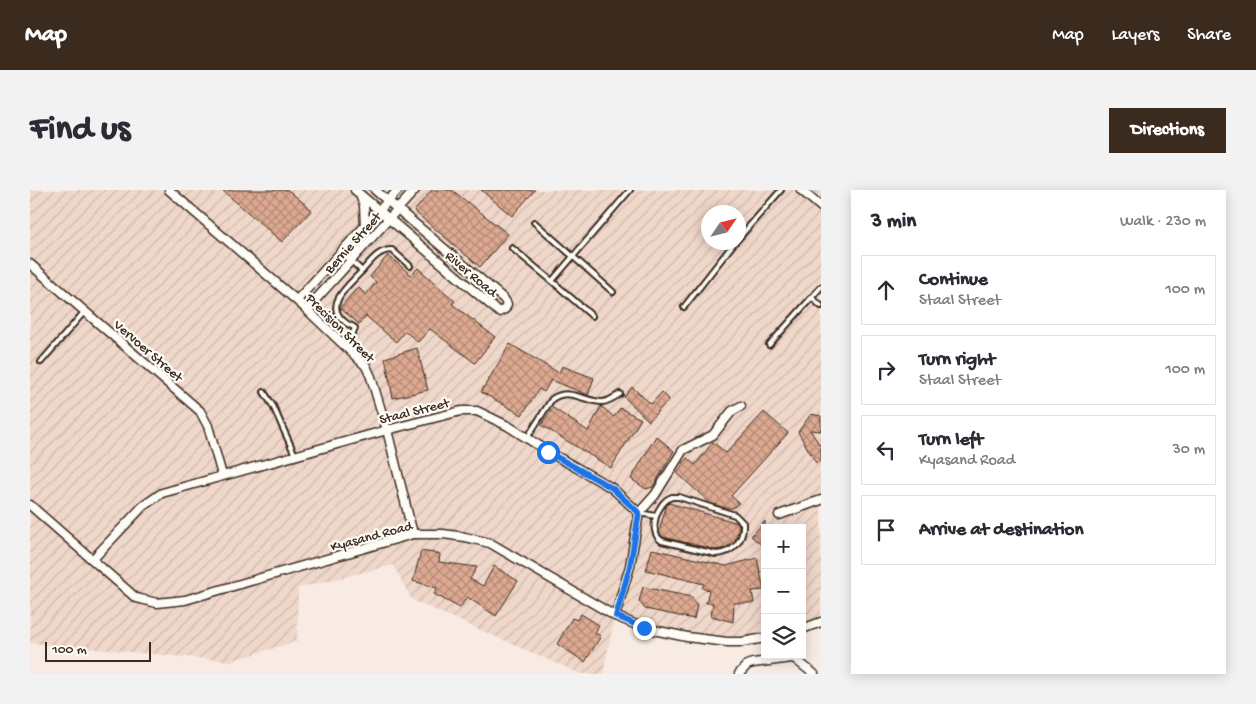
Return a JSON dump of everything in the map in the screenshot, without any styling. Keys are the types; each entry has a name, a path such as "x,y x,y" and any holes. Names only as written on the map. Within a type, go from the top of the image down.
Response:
{"street":[{"name":"Precision Street","path":"169,190 297,300 366,366 371,377 414,534"},
{"name":"River Road","path":"358,192 499,312 505,309 507,304 504,299 375,190"},
{"name":"Bernie Street","path":"297,300 388,202 396,190"},
{"name":"Bernie Street","path":"307,309 415,190"},
{"path":"800,190 821,207"},
{"path":"358,192 364,206 365,227"},
{"name":"Vervoer Street","path":"30,264 200,412 208,426 222,475"},
{"path":"616,616 630,566 639,513 655,496 683,450 712,436 732,411 741,406"},
{"name":"Staal Street","path":"93,559 134,514 151,499 162,493 386,430 461,411 472,410 500,422 612,488 639,513"},
{"path":"779,515 821,500"},
{"name":"Kyasand Road","path":"30,505 136,598 157,604 185,600 414,534 443,534 490,543 616,616 644,628 687,637 734,642 761,639"},
{"path":"806,628 821,622"},
{"path":"739,674 747,665 753,662 772,659"},
{"path":"795,659 814,674"}],"lane":[{"path":"552,281 630,190"},
{"path":"746,230 781,190"},
{"path":"534,222 613,292"},
{"path":"512,248 592,316"},
{"path":"344,345 352,335 354,328 342,320 337,312 336,303 339,296 379,253 392,250 410,266"},
{"path":"684,307 729,250"},
{"path":"342,252 362,271"},
{"path":"769,345 821,288"},
{"path":"812,298 821,306"},
{"path":"41,362 85,311"},
{"path":"264,392 273,406 295,455"},
{"path":"527,438 552,399 556,397 573,394 601,402 620,394"},
{"path":"679,497 735,515 743,523 743,529 737,546 723,554 716,554 658,539 654,529 656,516 666,499 679,497"},
{"path":"639,513 656,516"}],"shaded area":[{"path":"30,190 821,190 821,618 806,625 806,524 761,524 761,635 746,637 708,636 614,619 603,674 581,674 412,600 393,565 298,588 297,641 231,661 30,643"}],"building":[{"path":"222,190 288,190 312,210 282,242"},
{"path":"432,190 452,190 508,234 480,267 414,211"},
{"path":"481,190 535,190 512,216"},
{"path":"388,255 411,275 418,268 455,301 452,304 495,337 475,363 430,329 418,342 405,331 396,342 366,316 359,324 340,308 358,287 366,295 376,282 370,277"},
{"path":"510,344 559,373 562,366 594,378 588,395 551,380 544,392 539,389 522,415 481,392"},
{"path":"417,348 428,390 393,398 385,358"},
{"path":"632,387 651,404 662,392 669,399 649,421 624,397"},
{"path":"601,406 614,417 620,408 641,419 611,468 541,425 553,408 588,431"},
{"path":"764,412 788,433 731,496 739,503 733,508 725,508 710,503 677,473 687,458 695,465 713,442 726,453"},
{"path":"811,414 821,416 821,431 810,430 821,447 821,461 816,463 798,432"},
{"path":"656,436 674,451 653,487 646,489 631,479"},
{"path":"669,503 738,523 736,538 726,548 716,550 663,537 659,532 666,506"},
{"path":"761,525 761,545 751,536"},
{"path":"652,549 726,566 757,558 761,576 761,590 752,591 754,603 734,603 733,622 711,616 713,603 706,603 709,590 702,588 704,584 646,570"},
{"path":"421,551 440,554 439,562 477,567 470,579 483,586 494,566 518,581 496,616 467,597 460,608 434,594 437,588 413,581"},
{"path":"643,587 692,597 697,605 694,619 645,609 639,601"},
{"path":"581,614 599,625 595,633 601,636 585,662 557,644 572,618 577,620"}],"route":[{"path":"548,452 602,481 620,494 639,513 630,566 616,616 644,628"}]}
